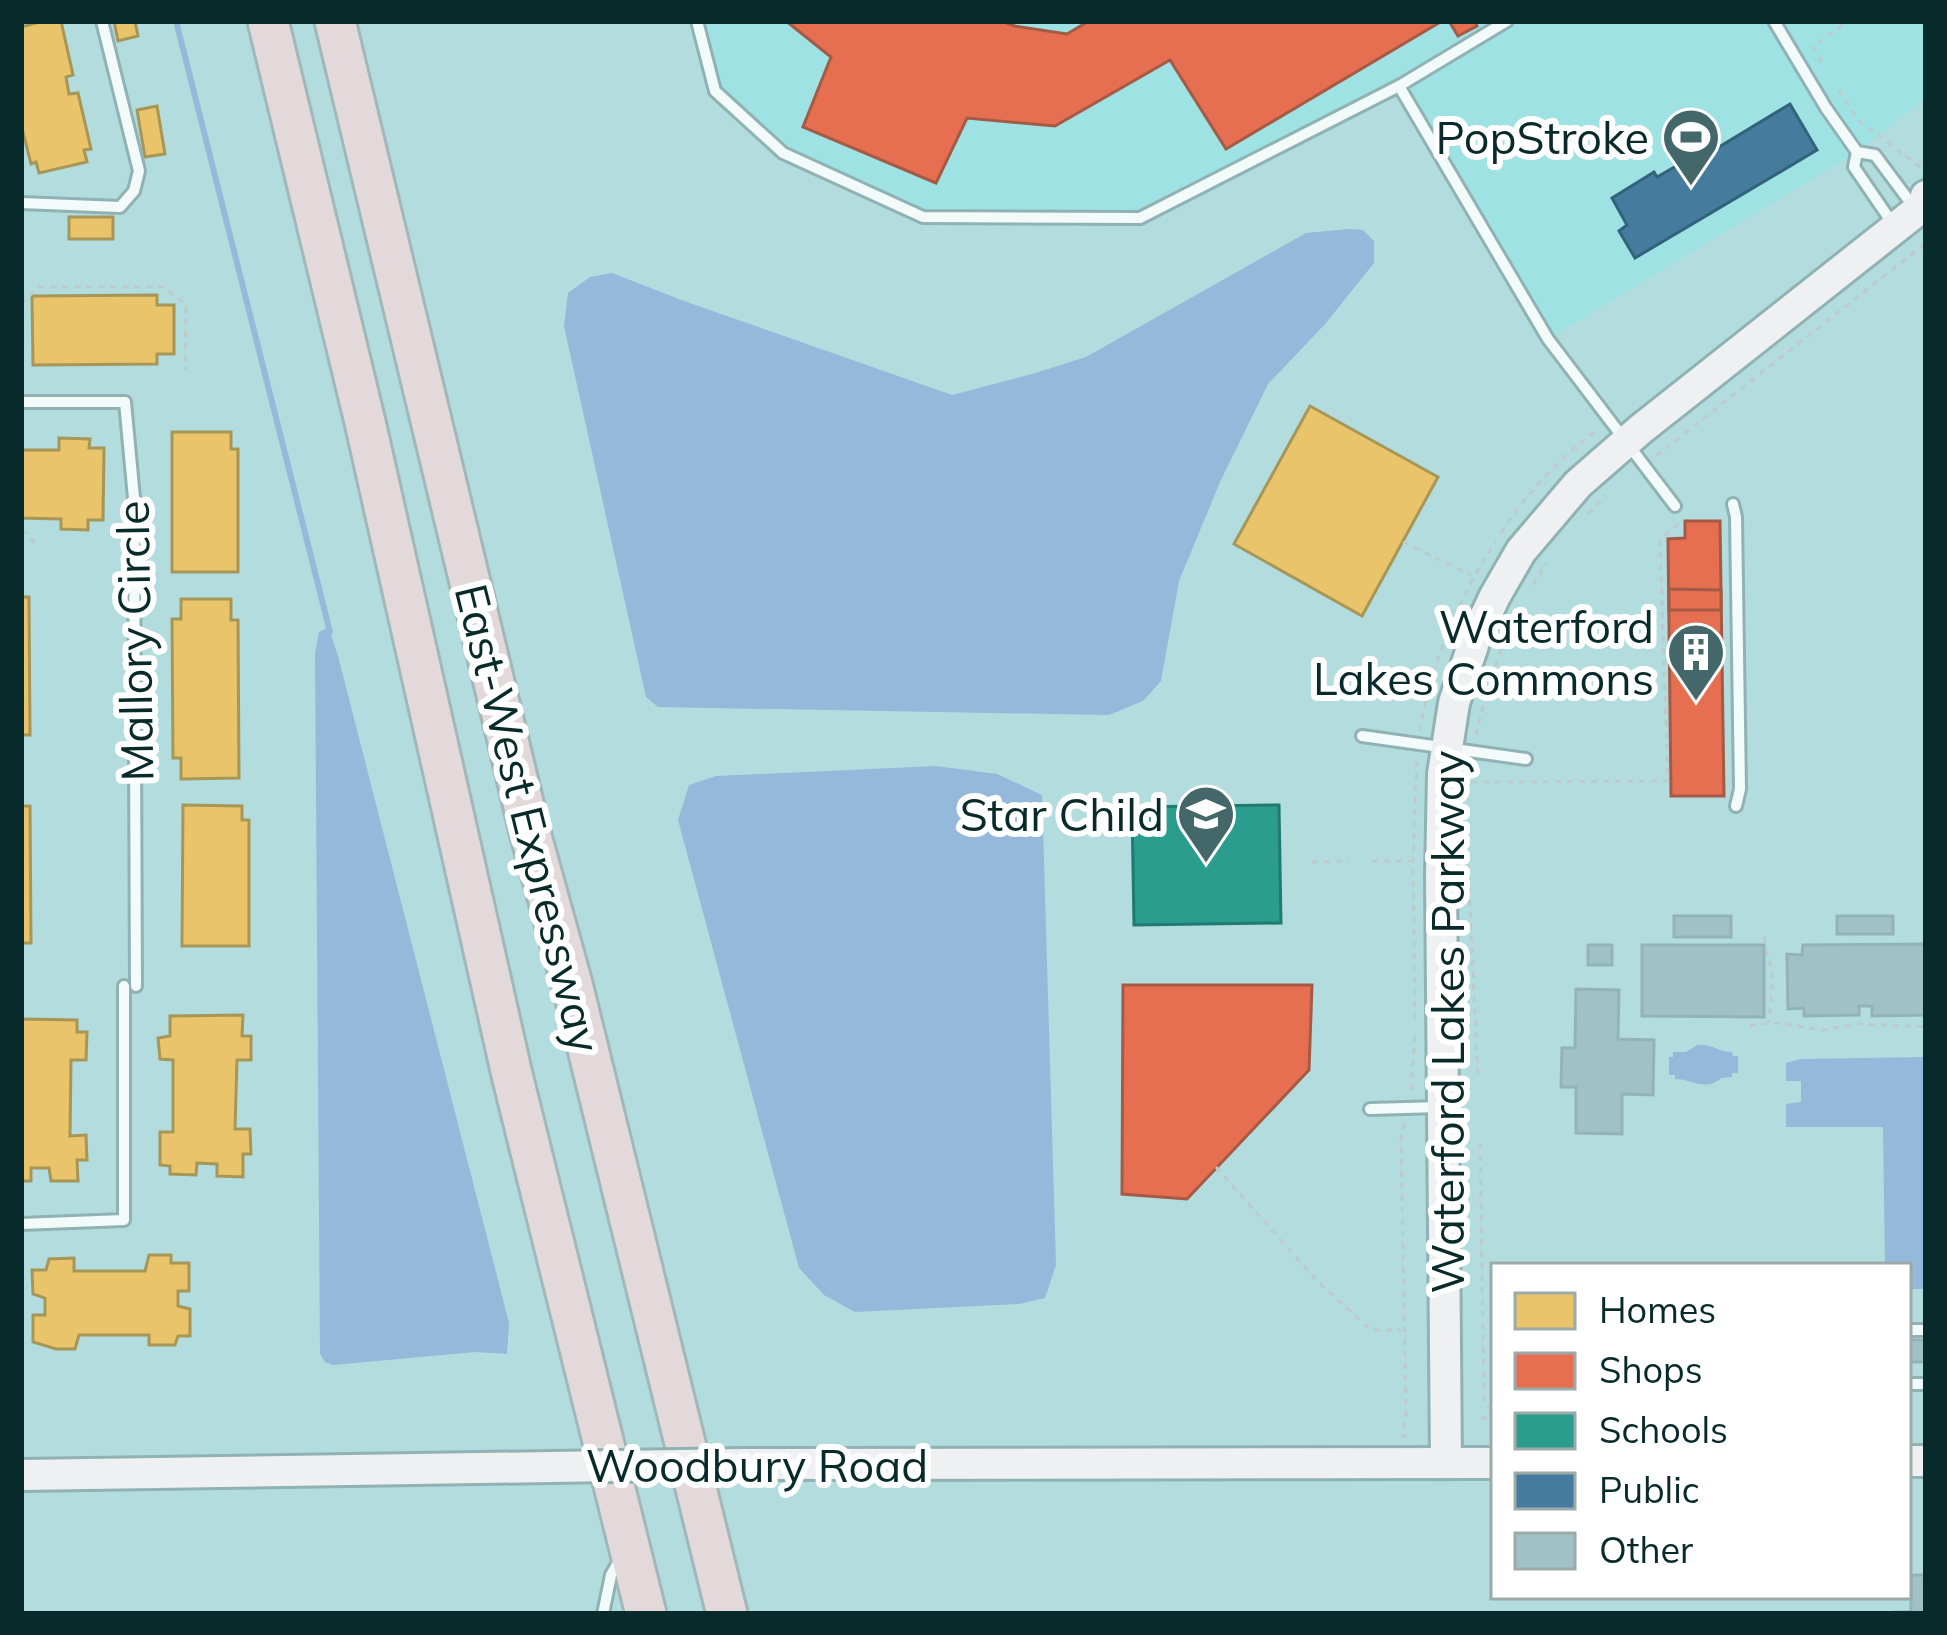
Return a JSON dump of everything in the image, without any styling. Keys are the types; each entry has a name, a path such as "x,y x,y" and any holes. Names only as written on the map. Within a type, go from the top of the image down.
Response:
{"highway":[{"name":"East-West Expressway","path":"268,21 523,1121 646,1614"},
{"name":"East-West Expressway","path":"335,21 526,813 727,1614"}],"street":[{"name":"Waterford Lakes Parkway","path":"1447,1463 1442,875 1446,749 1468,658 1507,572 1578,484 1917,197"},
{"name":"Woodbury Road","path":"21,1475 744,1464 1491,1463"}],"lane":[{"path":"21,203 120,207 134,191 139,171 102,21"},
{"path":"697,21 715,91 783,153 922,217 1140,218 1400,86 1507,21"},
{"path":"1774,21 1857,152 1875,155 1917,197"},
{"path":"1400,86 1548,338 1675,506"},
{"path":"1857,152 1854,167 1917,197"},
{"name":"Mallory Circle","path":"21,402 125,402 134,498 124,1220 21,1224"},
{"path":"1733,504 1740,789 1736,806"},
{"path":"1362,736 1526,759"},
{"path":"1370,1109 1443,1107"},
{"path":"603,1614 611,1575 628,1545"}],"path":[{"path":"1822,62 1813,47 1848,21"},
{"path":"1839,90 1917,197"},
{"path":"1682,520 1660,540 1668,782 1469,782 1446,749 1420,726 1439,652 1473,576 1524,498 1575,446 1626,442 1657,455 1926,243"},
{"path":"21,304 39,287 164,287 186,304 185,370"},
{"path":"21,352 21,370"},
{"path":"1589,513 1604,497"},
{"path":"21,533 35,543"},
{"path":"1403,542 1473,576"},
{"path":"1524,598 1546,563"},
{"path":"1410,1435 1402,1436 1406,1414 1401,1138 1415,1037 1413,861 1446,749 1489,682 1505,638"},
{"path":"1312,862 1350,861"},
{"path":"1372,861 1413,861"},
{"path":"1468,861 1478,1078"},
{"path":"1764,937 1773,978 1768,1024"},
{"path":"1750,1025 1791,1024 1823,1030 1856,1024 1926,1027"},
{"path":"1480,1143 1484,1402 1491,1411"},
{"path":"1216,1167 1319,1283 1371,1330 1403,1330"},
{"path":"1480,1420 1491,1416"}],"shaded area":[{"path":"697,21 1926,21 1926,98 1857,152 1548,339 1399,87 1140,218 923,217 783,153 715,91"},
{"path":"1363,230 1374,241 1374,263 1268,384 1179,581 1161,681 1143,701 1109,715 658,707 646,697 564,326 568,293 590,277 612,273 952,395 1086,357 1306,233"},
{"path":"325,629 338,656 509,1323 507,1354 475,1352 333,1365 320,1354 315,654 319,632"},
{"path":"936,766 997,774 1042,795 1056,1265 1045,1298 1019,1304 855,1312 824,1295 799,1268 678,820 689,785 716,776"},
{"path":"1697,1045 1738,1056 1738,1073 1704,1084 1669,1075 1673,1052 1686,1052"},
{"path":"1926,1057 1926,1289 1911,1289 1911,1263 1885,1263 1883,1127 1786,1127 1786,1104 1801,1102 1801,1081 1786,1081 1786,1063"}],"building: Homes":[{"path":"61,21 73,75 66,77 69,94 78,93 91,149 84,150 87,162 39,173 36,162 31,164 21,124 21,27"},
{"path":"114,21 135,21 138,36 118,41"},
{"path":"157,106 165,154 145,157 137,110"},
{"path":"69,217 113,217 113,239 69,239"},
{"path":"157,295 157,305 174,305 174,354 157,354 157,364 33,365 32,296"},
{"path":"1310,406 1438,477 1362,616 1234,544"},
{"path":"172,432 231,432 231,449 238,449 238,572 172,572"},
{"path":"59,438 90,439 89,448 104,448 103,520 88,520 88,530 61,529 61,519 21,518 21,450 59,450"},
{"path":"21,597 29,597 30,735 21,735"},
{"path":"181,599 231,599 231,620 238,620 239,778 181,779 181,758 173,758 172,619 181,619"},
{"path":"183,805 242,806 242,820 249,820 249,946 182,946"},
{"path":"21,806 30,806 31,943 22,943 21,965"},
{"path":"243,1015 242,1036 251,1036 251,1060 237,1060 235,1129 250,1129 251,1154 243,1154 243,1177 217,1176 217,1164 197,1163 196,1175 170,1174 170,1166 160,1165 160,1132 173,1132 173,1060 160,1059 158,1038 170,1036 170,1016"},
{"path":"21,1019 77,1020 77,1032 87,1032 86,1060 71,1060 70,1136 86,1135 87,1160 77,1160 78,1181 51,1181 49,1168 31,1168 31,1181 21,1181"},
{"path":"149,1255 171,1255 171,1263 189,1263 189,1291 178,1291 178,1306 190,1309 190,1336 178,1336 175,1345 149,1345 149,1335 79,1335 75,1349 33,1342 33,1315 45,1315 45,1298 33,1294 32,1270 46,1270 49,1259 74,1258 74,1271 145,1271"}],"building: Shops":[{"path":"786,21 1001,21 1067,34 1089,21 1442,21 1226,149 1170,60 1055,126 967,118 936,183 803,127 831,57"},
{"path":"1449,21 1475,21 1477,26 1458,36"},
{"name":"Waterford Lakes Commons","path":"1685,521 1720,521 1724,796 1671,796 1668,539 1685,538"},
{"path":"1669,589 1721,590 1721,610 1669,610"},
{"path":"1123,985 1312,985 1309,1070 1187,1199 1122,1194"}],"building: Schools":[{"name":"Star Child","path":"1279,805 1281,923 1134,925 1132,807"}],"building: Public":[{"name":"PopStroke","path":"1790,104 1817,150 1635,258 1619,231 1627,225 1612,198 1654,172 1657,177 1706,149 1709,153"}],"building: Other":[{"path":"1674,916 1731,916 1731,937 1674,937"},
{"path":"1837,916 1893,916 1893,934 1837,934"},
{"path":"1926,944 1926,1015 1872,1016 1872,1006 1859,1006 1859,1015 1804,1016 1804,1008 1788,1009 1787,954 1802,955 1803,945"},
{"path":"1588,945 1612,945 1612,965 1588,965"},
{"path":"1642,945 1764,945 1764,1017 1642,1016"},
{"path":"1576,989 1619,990 1618,1039 1654,1040 1653,1095 1622,1094 1622,1134 1576,1133 1576,1087 1561,1087 1562,1048 1575,1048"},
{"path":"1911,1340 1926,1340 1926,1362 1911,1362"},
{"path":"1911,1575 1926,1575 1926,1614 1895,1614 1911,1612"}],"waterway":[{"path":"176,21 330,632"}],"place":[{"name":"PopStroke","path":"1691,188"},
{"name":"Waterford Lakes Commons","path":"1696,703"},
{"name":"Star Child","path":"1206,865"}]}
